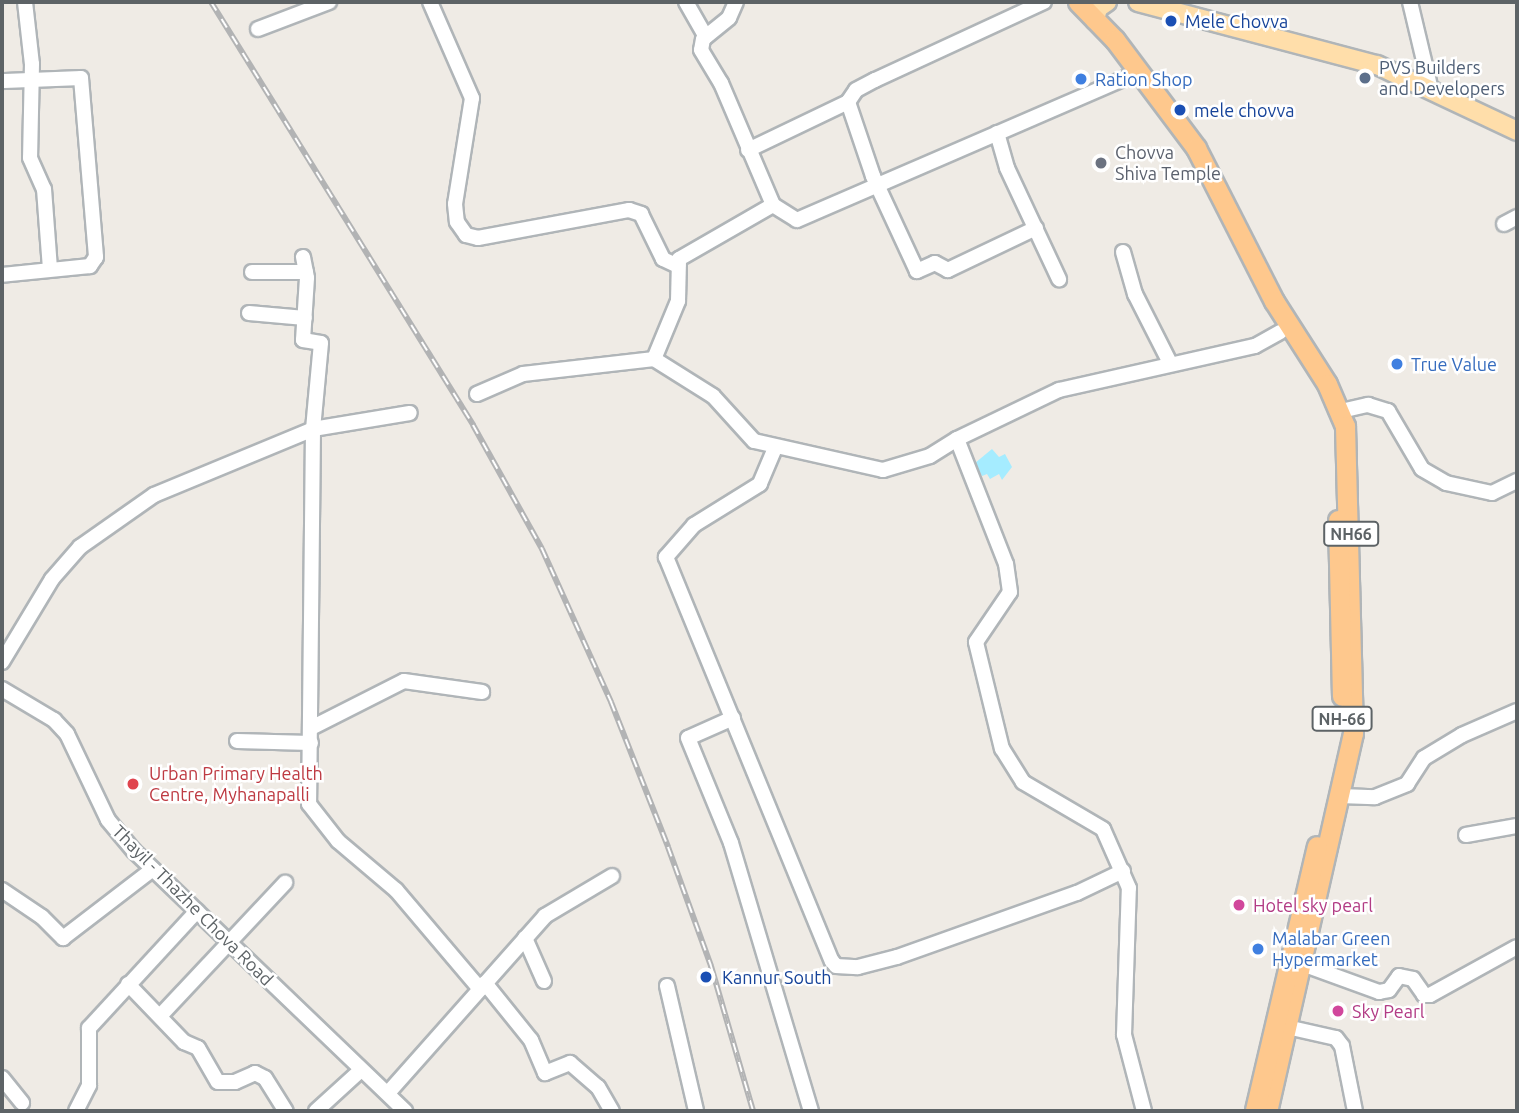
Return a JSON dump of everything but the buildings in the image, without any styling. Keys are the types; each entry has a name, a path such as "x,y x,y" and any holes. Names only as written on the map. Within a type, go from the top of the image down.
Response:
{"highway":[{"name":"NH66","path":"1078,2 1196,148 1284,329 1341,411 1349,464 1353,733 1267,1111"},
{"name":"NH-66","path":"1254,1111 1307,878 1327,816 1342,708 1336,437 1324,401 1284,329"}],"main road":[{"path":"1095,20 1098,8 1107,2"},
{"path":"1138,2 1218,25 1322,47 1377,65 1517,131"}],"street":[{"path":"25,2 30,27 30,158 44,189 50,269"},
{"path":"258,29 329,2"},
{"path":"430,2 472,98 455,204 457,222 466,235 478,238 533,224 629,210 641,214 663,260 678,266"},
{"path":"686,2 706,37"},
{"path":"736,2 729,18 706,37 701,50 721,83 773,205 797,220 1135,74"},
{"path":"748,150 848,102 856,90 875,80 1045,2"},
{"path":"1410,2 1431,90"},
{"path":"2,81 81,78 88,149 87,182 96,257 90,266 2,275"},
{"path":"848,102 877,186 917,271 935,263 948,270 1036,228"},
{"path":"997,133 998,146 1059,279"},
{"path":"654,359 678,301 679,259 773,205"},
{"path":"1123,252 1135,294 1170,363"},
{"path":"303,257 306,272 303,340 321,343 313,429 312,813 396,890 483,986 531,1040 545,1073 570,1063 598,1087 612,1111"},
{"path":"253,272 306,272"},
{"path":"249,313 305,318"},
{"path":"477,394 523,374 654,359 713,396 754,441 775,448 883,470 930,456 1034,399 1170,363 1255,346 1284,329"},
{"path":"1341,411 1368,405 1388,411 1422,469 1446,483 1492,493 1517,481"},
{"path":"2,662 52,579 80,547 154,495 313,429 410,413"},
{"path":"957,439 1006,564 1010,592 975,642 1002,749 1023,782 1103,829 1123,871 1130,913 1124,1035 1144,1111"},
{"path":"775,448 760,484 694,525 666,557 836,966 872,964 958,938 1123,871"},
{"path":"237,741 311,736 404,681 482,692"},
{"name":"Thayil - Thazhe Chova Road","path":"2,689 54,720 67,734 108,820 153,869 405,1111"},
{"path":"1340,796 1375,797 1407,784 1424,758 1462,735 1517,711"},
{"path":"733,718 688,738 731,843 810,1111"},
{"path":"1466,835 1517,826"},
{"path":"2,890 42,917 63,938 153,869"},
{"path":"388,1093 545,916 612,876"},
{"path":"160,1016 228,940 285,883"},
{"path":"76,1111 89,1085 89,1028 197,911"},
{"path":"526,938 544,981"},
{"path":"1302,964 1379,992 1389,990 1399,976 1413,979 1424,995 1430,995 1517,947"},
{"path":"128,984 184,1042 198,1048 218,1082 235,1082 256,1073 265,1078 286,1111"},
{"path":"667,986 693,1110"},
{"path":"1287,1027 1336,1038 1342,1046 1355,1111"},
{"path":"316,1111 360,1070"},
{"path":"2,1078 22,1103"}],"water":[{"path":"992,449 999,457 1005,454 1012,467 1002,480 999,474 990,479 987,474 982,476 975,463"}],"railway":[{"path":"211,2 473,425 542,549 611,702 668,847 711,966 753,1111"}],"place":[{"name":"Mele Chovva","path":"1171,21"},
{"name":"PVS Builders and Developers","path":"1365,78"},
{"name":"Ration Shop","path":"1081,79"},
{"name":"mele chovva","path":"1180,110"},
{"name":"Chovva Shiva Temple","path":"1101,163"},
{"name":"True Value","path":"1397,364"},
{"name":"Urban Primary Health Centre, Myhanapalli","path":"133,784"},
{"name":"Hotel sky pearl","path":"1239,905"},
{"name":"Malabar Green Hypermarket","path":"1258,949"},
{"name":"Kannur South","path":"706,977"},
{"name":"Sky Pearl","path":"1338,1011"}]}
